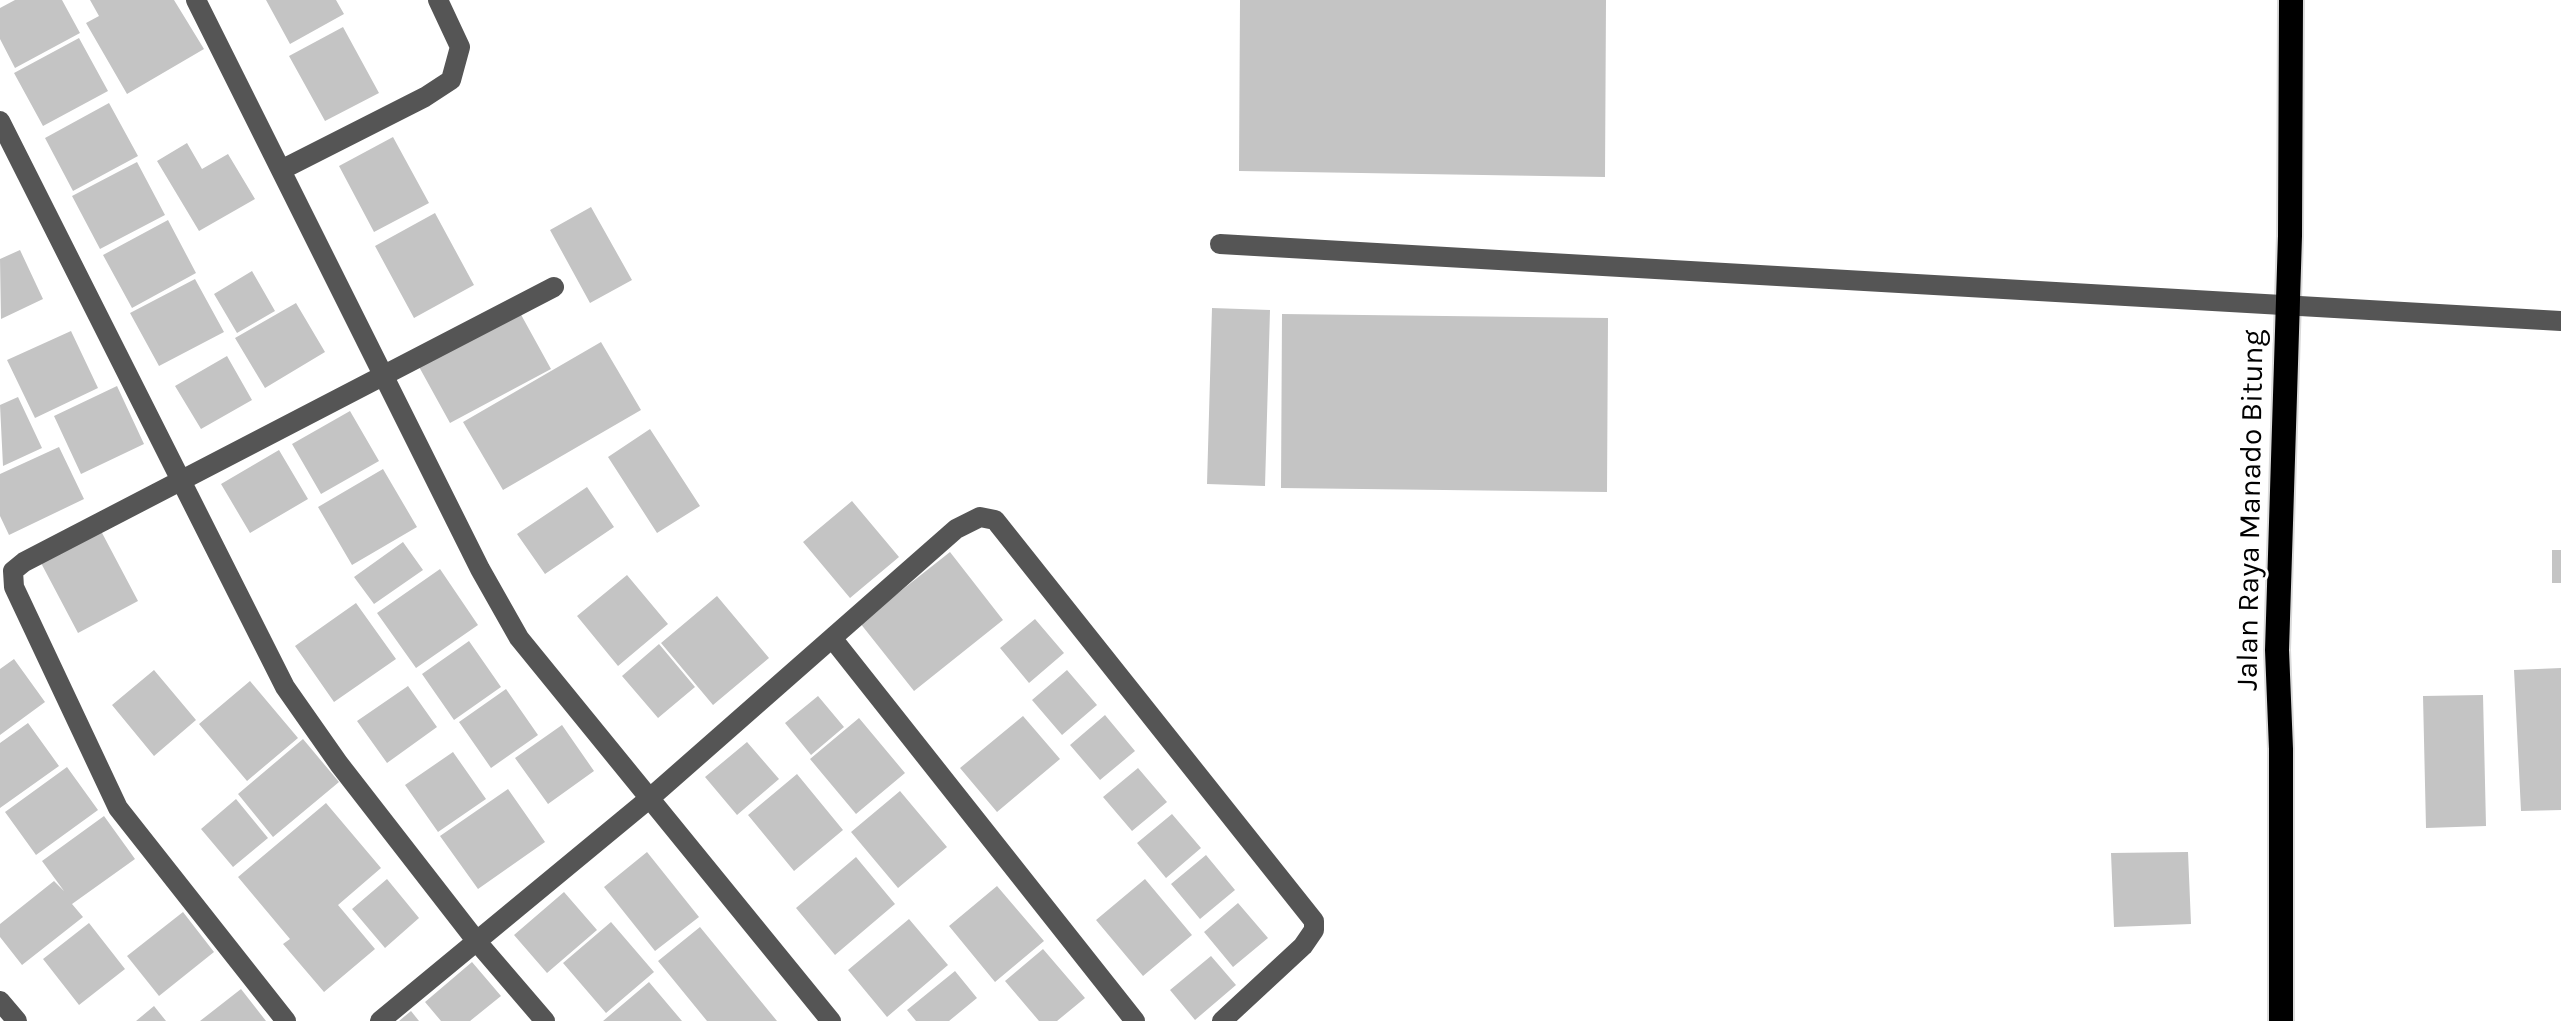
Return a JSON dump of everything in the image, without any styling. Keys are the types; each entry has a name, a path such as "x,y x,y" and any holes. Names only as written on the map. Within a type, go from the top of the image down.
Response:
{"highway":[{"name":"Jalan Raya Manado Bitung","path":"2281,1021 2281,749 2277,650 2287,303 2291,0"}],"street":[{"path":"196,0 480,569 519,638 831,1021"},
{"path":"281,170 425,97 451,80 460,47 438,0"},
{"path":"0,121 285,687 339,764 478,943 545,1021"},
{"path":"1220,244 2561,321"},
{"path":"286,1021 118,808 12,577 17,566 386,377 554,287"},
{"path":"380,1021 650,798 956,529 980,517 995,520 1314,921 1314,930 1303,946 1222,1021"},
{"path":"832,638 1135,1021"},
{"path":"0,1001 17,1021"}],"building":[{"path":"15,0 62,0 80,33 15,68 0,39 0,8"},
{"path":"90,0 174,0 204,49 127,94 86,23 99,16"},
{"path":"266,0 336,0 344,14 290,44"},
{"path":"1240,0 1606,0 1605,177 1239,171"},
{"path":"343,27 379,93 325,121 289,56"},
{"path":"79,38 108,91 43,126 14,73"},
{"path":"109,103 138,156 73,191 45,138"},
{"path":"393,137 429,203 374,232 339,166"},
{"path":"187,143 202,169 228,154 255,199 199,231 157,161"},
{"path":"137,162 165,215 100,249 72,196"},
{"path":"591,207 632,280 590,303 550,230"},
{"path":"435,213 474,285 414,318 375,246"},
{"path":"168,220 196,273 132,308 103,255"},
{"path":"20,250 43,299 1,319 0,259"},
{"path":"252,271 275,311 237,333 214,294"},
{"path":"195,279 224,332 159,366 130,313"},
{"path":"296,303 325,352 265,388 235,338"},
{"path":"1212,308 1270,310 1265,486 1207,484"},
{"path":"519,311 551,369 450,423 418,365"},
{"path":"1282,314 1608,318 1607,492 1281,488"},
{"path":"71,331 98,388 35,418 7,360"},
{"path":"601,342 641,410 503,490 463,422"},
{"path":"227,356 252,400 201,429 175,386"},
{"path":"117,386 144,444 81,474 54,416"},
{"path":"18,397 42,448 3,466 0,405"},
{"path":"350,411 379,461 321,494 292,444"},
{"path":"650,429 700,506 657,533 608,457"},
{"path":"59,447 84,499 9,535 0,516 0,474"},
{"path":"279,450 308,499 250,533 221,484"},
{"path":"383,469 417,527 352,565 318,507"},
{"path":"587,487 614,527 545,574 517,534"},
{"path":"852,501 899,557 850,598 803,542"},
{"path":"101,531 138,601 78,633 41,563"},
{"path":"403,542 423,570 374,604 354,577"},
{"path":"2552,550 2561,550 2561,583 2552,583"},
{"path":"950,552 1003,620 914,691 860,623"},
{"path":"440,569 478,625 416,668 377,613"},
{"path":"627,575 668,624 618,666 577,616"},
{"path":"717,596 769,658 713,705 661,643"},
{"path":"356,603 396,659 334,702 295,646"},
{"path":"1035,619 1064,653 1029,683 1000,648"},
{"path":"469,641 501,687 454,720 422,674"},
{"path":"659,644 695,687 658,718 622,676"},
{"path":"14,659 45,702 0,735 0,669"},
{"path":"2561,668 2561,810 2521,811 2514,670"},
{"path":"154,670 196,720 154,756 112,705"},
{"path":"1067,670 1097,705 1062,735 1032,700"},
{"path":"250,681 298,738 247,781 199,724"},
{"path":"408,686 437,727 387,763 357,721"},
{"path":"506,689 538,735 491,768 459,722"},
{"path":"2483,695 2486,826 2426,828 2423,696"},
{"path":"818,696 844,727 811,755 785,723"},
{"path":"1105,715 1135,751 1100,780 1070,745"},
{"path":"1023,716 1060,759 997,812 960,768"},
{"path":"859,718 905,773 856,814 810,759"},
{"path":"28,723 59,766 0,808 0,743"},
{"path":"562,725 594,771 548,804 515,758"},
{"path":"303,739 339,782 273,837 238,794"},
{"path":"747,742 779,779 737,815 705,777"},
{"path":"453,752 486,799 438,832 405,785"},
{"path":"67,767 98,810 36,855 5,812"},
{"path":"1138,768 1167,802 1132,831 1103,797"},
{"path":"797,774 843,830 794,871 748,815"},
{"path":"508,789 545,842 478,889 440,836"},
{"path":"900,791 947,847 898,888 851,832"},
{"path":"236,799 268,838 233,867 201,829"},
{"path":"326,803 381,868 338,905 375,949 324,992 283,944 290,939 238,877"},
{"path":"1172,814 1201,848 1166,878 1137,843"},
{"path":"104,816 135,859 72,904 83,917 22,965 0,937 0,924 54,881 64,891 42,861"},
{"path":"647,852 699,917 655,951 604,887"},
{"path":"2188,852 2191,924 2114,927 2111,853"},
{"path":"1206,855 1235,890 1200,919 1171,884"},
{"path":"856,857 895,904 835,955 796,908"},
{"path":"387,879 419,918 385,948 352,909"},
{"path":"1145,879 1192,935 1143,976 1096,920"},
{"path":"997,886 1044,941 995,982 949,926"},
{"path":"564,892 597,930 547,973 514,935"},
{"path":"1238,903 1268,938 1233,967 1204,932"},
{"path":"183,912 214,952 159,996 127,956"},
{"path":"909,919 948,965 887,1017 848,970"},
{"path":"611,922 654,972 606,1013 563,963"},
{"path":"89,923 125,969 79,1005 43,959"},
{"path":"700,927 777,1021 707,1021 658,961"},
{"path":"1043,949 1085,998 1057,1021 1039,1021 1005,981"},
{"path":"1211,956 1236,985 1195,1020 1170,990"},
{"path":"472,962 501,996 470,1021 441,1021 425,1002"},
{"path":"955,971 977,998 949,1021 916,1021 907,1010"},
{"path":"649,982 682,1021 603,1021"},
{"path":"241,989 266,1021 200,1021"},
{"path":"154,1006 166,1021 136,1021"},
{"path":"411,1011 419,1021 399,1021"}]}
